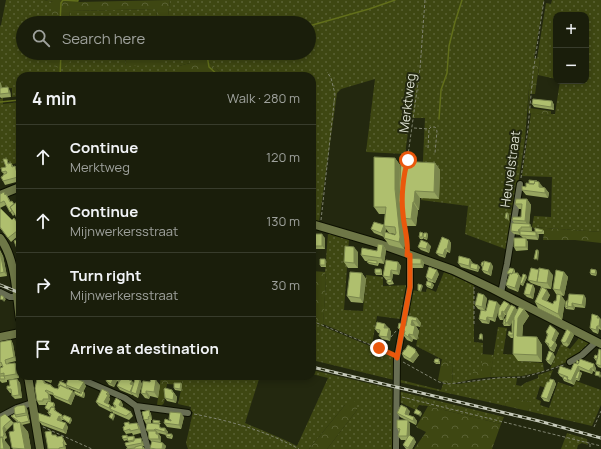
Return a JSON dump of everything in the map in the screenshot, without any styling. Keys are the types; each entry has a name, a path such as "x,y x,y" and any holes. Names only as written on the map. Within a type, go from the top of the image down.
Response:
{"street":[{"name":"Heuvelstraat","path":"501,293 520,184"},
{"path":"0,195 16,189"},
{"path":"316,226 380,244 438,264 501,293 598,343 570,362"},
{"path":"0,238 16,268"},
{"path":"396,449 397,358 410,287 409,255"},
{"path":"0,292 16,297"},
{"path":"0,337 16,334"},
{"path":"29,380 40,449"},
{"path":"83,380 125,398 136,406 188,413"},
{"path":"0,417 17,408 32,403"},
{"path":"136,406 148,449"}],"path":[{"name":"Merktweg","path":"407,163 420,69 425,0"},
{"name":"Heuvelstraat","path":"520,184 532,95 533,73 544,0"},
{"path":"320,227 335,94 331,78 327,72"},
{"path":"413,128 429,129 431,127 435,127 437,129 435,153"},
{"path":"428,148 429,129"},
{"path":"403,204 402,212 409,255"},
{"path":"474,280 474,324"},
{"path":"316,323 379,348 396,356 434,379 448,384 498,378 525,377 545,372 570,362"},
{"path":"391,337 399,330"},
{"path":"397,396 590,444 594,443 601,446"},
{"path":"594,426 601,411"},
{"path":"188,413 221,419 249,427 278,438 299,449"},
{"path":"36,426 41,426 92,449"},
{"path":"590,444 590,449"}],"green space":[{"path":"6,0 44,0 53,2 65,16 16,16 16,60 126,60 126,66 148,60 191,60 190,63 179,66 179,72 16,72 16,96 12,97 12,88 2,89 0,84 1,25"},
{"path":"44,0 78,0 78,2 170,0 168,16 156,16 157,9 70,11 69,16 51,16 53,2"},
{"path":"170,0 544,0 529,88 525,139 508,250 465,234 468,206 421,200 425,118 410,118 405,154 366,152 375,79 341,89 337,93 319,222 316,221 316,72 220,72 207,60 316,60 316,16 168,16"},
{"path":"552,0 601,0 601,232 532,227 534,216 551,217 552,177 522,176 531,113 551,116 551,114 555,114 560,84 589,84 589,12 553,12 553,78 538,75 540,60 537,59 546,3 551,4"},
{"path":"157,9 156,16 69,16 70,11"},
{"path":"533,58 540,59 535,94 530,94 529,108 551,111 551,116 528,113 529,88"},
{"path":"49,60 72,60 67,65 60,68 53,66"},
{"path":"126,60 164,61 160,65 126,66"},
{"path":"190,60 207,60 220,72 179,72 179,66 190,63"},
{"path":"3,98 3,104 16,102 16,163 10,165 9,161 4,163 5,167 0,169 0,99"},
{"path":"532,227 601,232 601,243 575,240 543,240 544,231 536,230"},
{"path":"328,233 349,239 344,310 363,311 366,275 383,277 383,286 409,285 400,319 377,316 372,345 323,324"},
{"path":"316,271 325,272 326,280 323,326 316,323"},
{"path":"444,272 474,284 474,342 483,343 482,371 473,371 473,379 452,384 453,365 416,346 421,322 404,319 411,290 426,292 427,288 436,292"},
{"path":"316,324 394,356 394,380 316,361"},
{"path":"498,327 507,328 503,354 519,355 519,361 543,363 544,371 522,376 490,377"},
{"path":"579,338 591,344 569,361 550,369 561,344 570,349"},
{"path":"482,354 494,355 490,377 473,379 473,371 482,371"},
{"path":"442,359 453,365 452,384 444,383 438,380"},
{"path":"553,370 546,388 540,386 536,399 541,401 540,405 549,408 558,382 573,387 576,381 601,390 601,405 592,426 528,411 530,402 509,399 505,405 506,406 398,382 397,379 441,390 443,384 458,384 498,378 517,378 516,385 521,386 538,378 538,375"},
{"path":"316,371 393,389 393,449 327,449 357,410 357,403 345,405 309,449 188,449 186,443 193,412 190,412 191,407 178,404 182,380 259,380 245,423 297,446 328,378 316,375"},
{"path":"160,380 182,380 182,385 167,384 164,403 161,406 157,405"},
{"path":"398,391 504,417 501,424 428,406 419,405 416,410 397,401"},
{"path":"508,399 531,402 528,411 506,406 505,405"},
{"path":"351,401 357,403 357,410 327,449 309,449 345,405"},
{"path":"428,406 501,424 492,449 414,449 426,432 416,427"},
{"path":"567,433 587,439 588,445 582,443 578,445 577,449 561,449"}],"building":[{"path":"8,87 9,93 0,94 0,88"},
{"path":"533,99 552,101 551,107 532,104"},
{"path":"374,157 395,158 395,189 400,237 399,242 384,238 385,232 395,235 395,227 384,226 386,207 374,207"},
{"path":"3,159 7,159 8,164 11,163 12,167 15,166 16,178 3,181 1,177 7,173 6,171 2,172 1,168 6,167"},
{"path":"401,161 435,163 434,192 415,191 411,219 402,218 403,202 399,202"},
{"path":"529,180 537,181 535,181 534,184 529,184"},
{"path":"535,181 539,182 539,187 545,188 545,193 522,190 522,186 526,187 526,183 534,184"},
{"path":"4,192 10,202 12,201 14,204 10,207 12,211 10,212 4,201 0,203 0,194"},
{"path":"516,199 527,199 525,221 512,220 513,217 521,217 522,204 515,204"},
{"path":"16,203 16,216 10,207"},
{"path":"1,209 12,220 14,218 16,221 16,232 8,238 0,227"},
{"path":"506,213 508,213 507,219 505,218"},
{"path":"374,222 384,225 381,233 371,229"},
{"path":"512,223 530,224 530,227 521,227 518,232 511,231"},
{"path":"535,228 543,230 542,232 535,232"},
{"path":"520,231 536,232 536,236 520,235"},
{"path":"420,232 423,233 422,237 419,237"},
{"path":"424,233 427,233 426,238 423,237"},
{"path":"316,234 322,234 322,246 316,246"},
{"path":"442,237 449,240 447,249 445,249 443,255 436,253"},
{"path":"514,238 526,238 526,247 514,247"},
{"path":"421,240 428,243 426,249 418,247"},
{"path":"378,244 383,245 381,258 361,255 362,248 377,251"},
{"path":"345,246 354,247 354,263 344,262"},
{"path":"536,250 538,250 537,259 534,259"},
{"path":"0,252 4,272 0,273"},
{"path":"459,256 470,259 469,266 458,263"},
{"path":"409,258 421,259 421,264 409,264"},
{"path":"320,259 325,259 325,265 320,265"},
{"path":"368,260 377,261 377,264 367,262"},
{"path":"386,260 398,262 397,271 391,270 390,277 383,276"},
{"path":"484,261 491,263 488,272 482,270"},
{"path":"471,263 478,265 477,270 470,268"},
{"path":"429,267 437,270 432,280 426,277"},
{"path":"510,268 514,269 512,274 507,273"},
{"path":"531,268 539,270 537,282 528,280"},
{"path":"539,268 549,270 547,283 537,282"},
{"path":"375,269 381,269 381,273 375,273"},
{"path":"591,269 596,270 595,274 590,273"},
{"path":"556,270 564,272 560,290 553,289"},
{"path":"350,272 362,273 360,298 347,296"},
{"path":"510,273 518,273 517,274 519,275 515,288 506,285"},
{"path":"523,274 526,275 522,284 520,283"},
{"path":"391,279 392,282 387,283 387,280"},
{"path":"427,281 432,283 431,287 426,285"},
{"path":"527,283 533,285 530,295 524,294"},
{"path":"418,284 422,285 420,291 418,290"},
{"path":"542,287 547,290 542,299 553,304 554,301 556,301 557,294 561,295 558,314 535,302"},
{"path":"478,293 484,295 482,307 475,305"},
{"path":"569,294 584,295 582,305 572,303 572,307 567,306"},
{"path":"1,295 4,297 3,300 0,299"},
{"path":"489,300 497,302 493,318 487,317 486,321 479,319 481,310 486,311"},
{"path":"504,301 509,304 504,312 502,311 501,316 498,316 499,308"},
{"path":"566,301 568,301 568,308 565,307"},
{"path":"511,305 515,307 507,323 505,322 507,312"},
{"path":"519,307 524,309 518,318 517,336 537,337 537,355 513,354 514,317"},
{"path":"592,314 598,316 597,318 600,318 599,326 597,326 596,330 590,328"},
{"path":"408,316 417,318 416,321 412,320 411,325 415,326 413,335 409,334 408,337 404,334 405,331 398,328 399,323 406,326"},
{"path":"512,320 514,320 513,335 508,335 509,331 512,333"},
{"path":"377,322 385,324 384,328 389,328 387,337 379,336 380,330 375,329"},
{"path":"550,325 556,330 552,340 555,342 551,348 548,346 549,344 545,342 548,334 546,332"},
{"path":"567,329 571,332 564,343 561,341"},
{"path":"480,334 482,334 482,339 479,339"},
{"path":"11,340 14,357 5,360 6,364 15,363 16,374 4,376 4,373 0,374 0,368 3,367 1,362 0,363 0,342"},
{"path":"408,345 415,349 416,352 410,359 402,354"},
{"path":"599,349 601,350 601,366 596,364"},
{"path":"549,351 553,353 549,361 546,360"},
{"path":"435,359 439,359 439,363 434,362"},
{"path":"580,359 594,364 593,368 589,371 578,366 571,381 567,379 568,377 558,373 560,366 571,370 574,363 578,364"},
{"path":"578,371 580,372 578,379 575,378"},
{"path":"596,371 600,372 599,376 595,375"},
{"path":"0,376 4,376 5,379 0,379"},
{"path":"564,376 568,378 567,379 569,381 563,379"},
{"path":"550,379 554,380 547,399 541,397 547,382 549,382"},
{"path":"9,380 17,380 19,395 12,396 11,389 7,389 7,386 10,386"},
{"path":"37,380 42,380 44,383 51,385 54,388 58,389 60,385 73,391 68,401 53,395 53,393 46,390 45,391 48,393 49,399 37,401 35,388"},
{"path":"68,380 79,380 84,382 79,390 66,385"},
{"path":"106,380 113,380 111,384"},
{"path":"120,380 132,381 130,384 133,385 130,392 117,386"},
{"path":"135,380 140,380 136,394 131,392"},
{"path":"151,380 156,380 154,392 146,391 146,394 141,393 143,381 150,382"},
{"path":"60,381 66,384 66,387 69,388 68,389 60,385 58,386"},
{"path":"174,383 181,383 180,389 174,388"},
{"path":"165,388 172,390 174,393 173,400 165,398"},
{"path":"102,389 108,392 104,402 110,405 109,408 96,402"},
{"path":"75,391 81,394 82,391 84,392 82,397 74,393"},
{"path":"116,398 121,401 119,405 131,412 126,416 110,409 112,406 115,408 116,406 113,404"},
{"path":"48,401 54,403 53,407 51,407 48,413 49,410 45,408"},
{"path":"24,405 26,413 15,415 14,408"},
{"path":"401,405 407,408 405,414 414,417 413,421 397,413"},
{"path":"51,407 55,408 54,410 62,415 61,417 59,416 57,420 66,423 63,430 39,421 38,413 50,417 51,414 48,413"},
{"path":"416,409 421,412 419,415 414,413"},
{"path":"149,410 149,419 144,420 142,412"},
{"path":"170,412 181,413 179,425 164,423 165,419 171,421 169,419"},
{"path":"111,413 114,414 112,419 109,417"},
{"path":"5,414 11,420 3,428 3,438 0,437 0,417"},
{"path":"15,414 16,417 27,415 29,421 17,423 18,421 11,416"},
{"path":"64,415 71,418 69,423 62,418"},
{"path":"153,420 160,421 159,423 153,423"},
{"path":"397,420 408,420 407,436 398,436 400,429 397,428"},
{"path":"20,422 25,449 12,448 9,432 14,431 13,423"},
{"path":"129,422 129,424 137,423 139,429 124,431 124,423"},
{"path":"147,423 159,424 160,428 165,428 165,432 155,429 146,430"},
{"path":"51,431 52,435 56,435 57,437 62,436 64,447 59,449 48,449 45,432"},
{"path":"148,431 156,431 159,439 149,439"},
{"path":"166,434 172,434 170,437 166,436"},
{"path":"127,435 127,437 134,436 134,440 128,441 127,438 123,439 122,436"},
{"path":"409,435 414,438 408,448 403,445"},
{"path":"2,437 4,449 0,449 0,438"},
{"path":"141,438 142,443 126,446 125,443"},
{"path":"152,441 163,443 162,449 150,448"},
{"path":"142,445 143,449 126,449 135,448"}],"waterway":[{"path":"63,0 78,0"},
{"path":"60,16 61,3 63,0"},
{"path":"316,24 395,0"},
{"path":"439,119 441,90 447,73 449,46 462,0"},
{"path":"60,72 61,60"},
{"path":"208,60 209,67 215,72"},
{"path":"0,102 16,100"}],"railway":[{"path":"0,285 16,291"},
{"path":"316,368 539,421 601,438"}],"route":[{"path":"379,348 396,356 397,358 410,287 410,255 407,255 408,246 402,212 404,172 408,160"}]}
